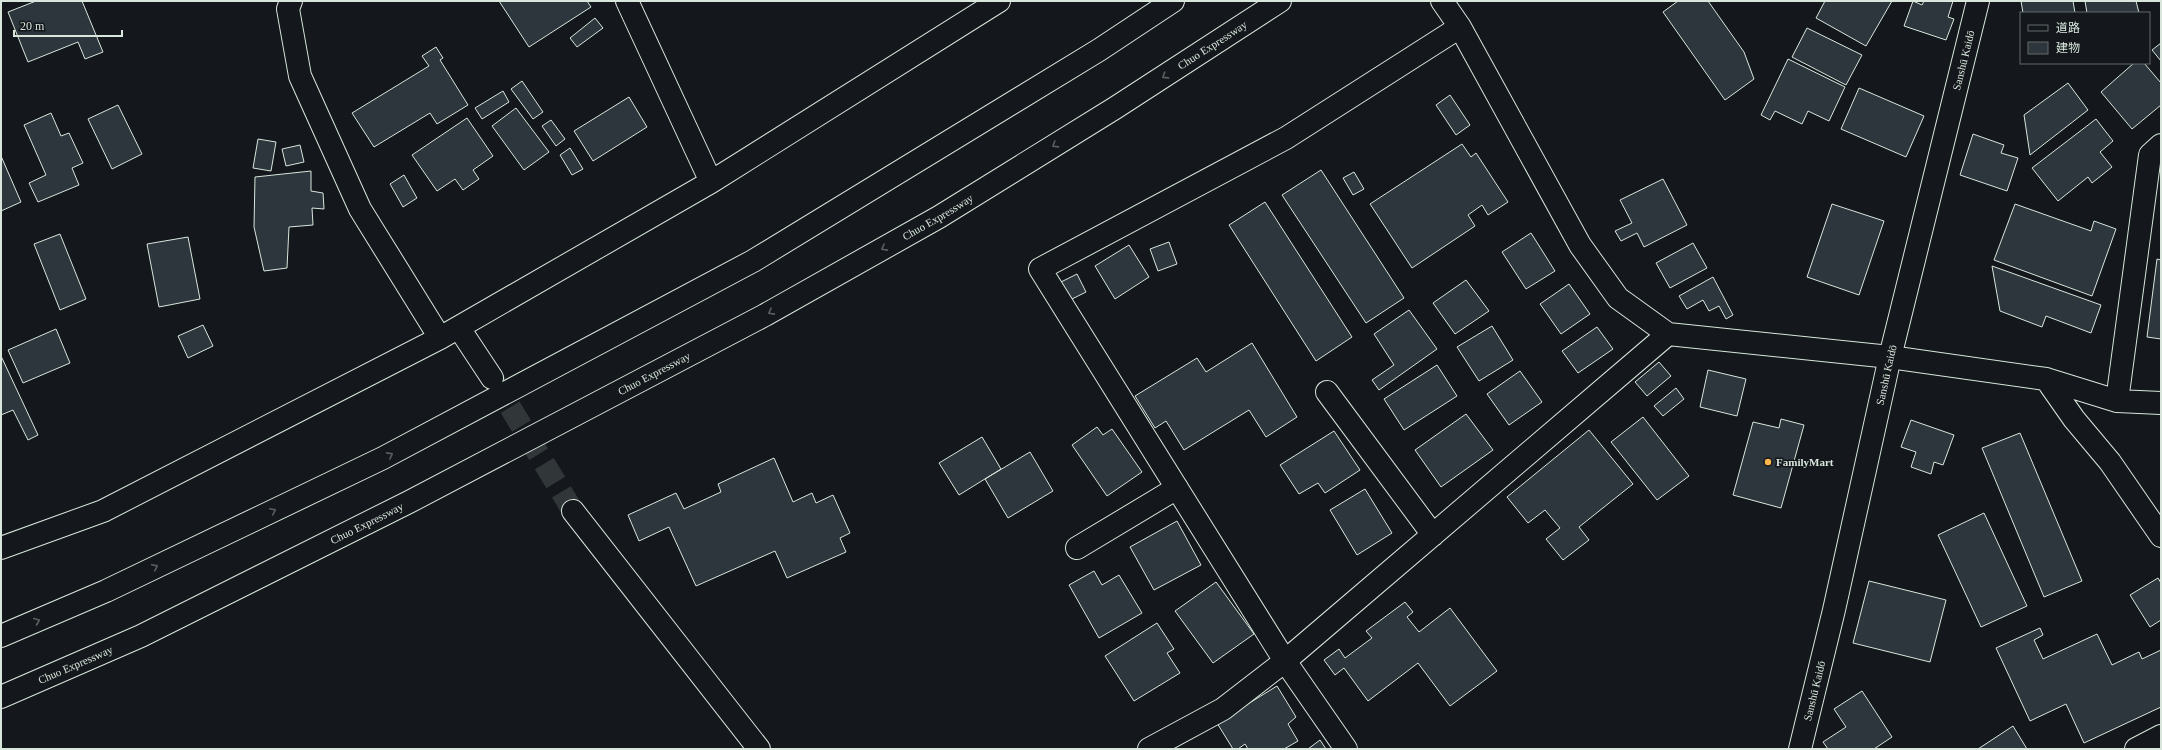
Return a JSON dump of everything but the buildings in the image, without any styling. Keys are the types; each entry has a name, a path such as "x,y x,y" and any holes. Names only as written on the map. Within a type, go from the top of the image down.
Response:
{"main road":[{"path":"291,1 288,9 300,76 360,208 449,333 492,378"},
{"path":"627,1 711,182"},
{"path":"1,548 103,511 449,333 711,182 999,1"},
{"path":"1,636 106,591 383,458 746,265 1099,50 1173,1"},
{"name":"Chuo Expressway","path":"1,697 170,622 408,502 765,315 939,217 1115,108 1280,1"},
{"path":"1442,1 1460,27 1580,246 1618,298 1668,334 1890,357 2046,379 2117,401 2161,403"},
{"name":"Sanshū Kaidō","path":"1800,749 1834,610 1890,357 1978,1"},
{"path":"1346,749 1285,662 1040,269 1286,138 1460,27"},
{"path":"2117,401 2150,155 2161,145"},
{"path":"1149,749 1223,709 1285,662 1668,334"},
{"path":"2046,379 2074,419 2110,462 2161,536"},
{"path":"1327,392 1432,535"},
{"path":"1077,548 1177,488"},
{"path":"573,511 759,749"},
{"path":"2136,749 2161,736"}],"tunnel":[{"path":"493,379 573,511"}],"place":[{"name":"FamilyMart","path":"1768,462"}]}
